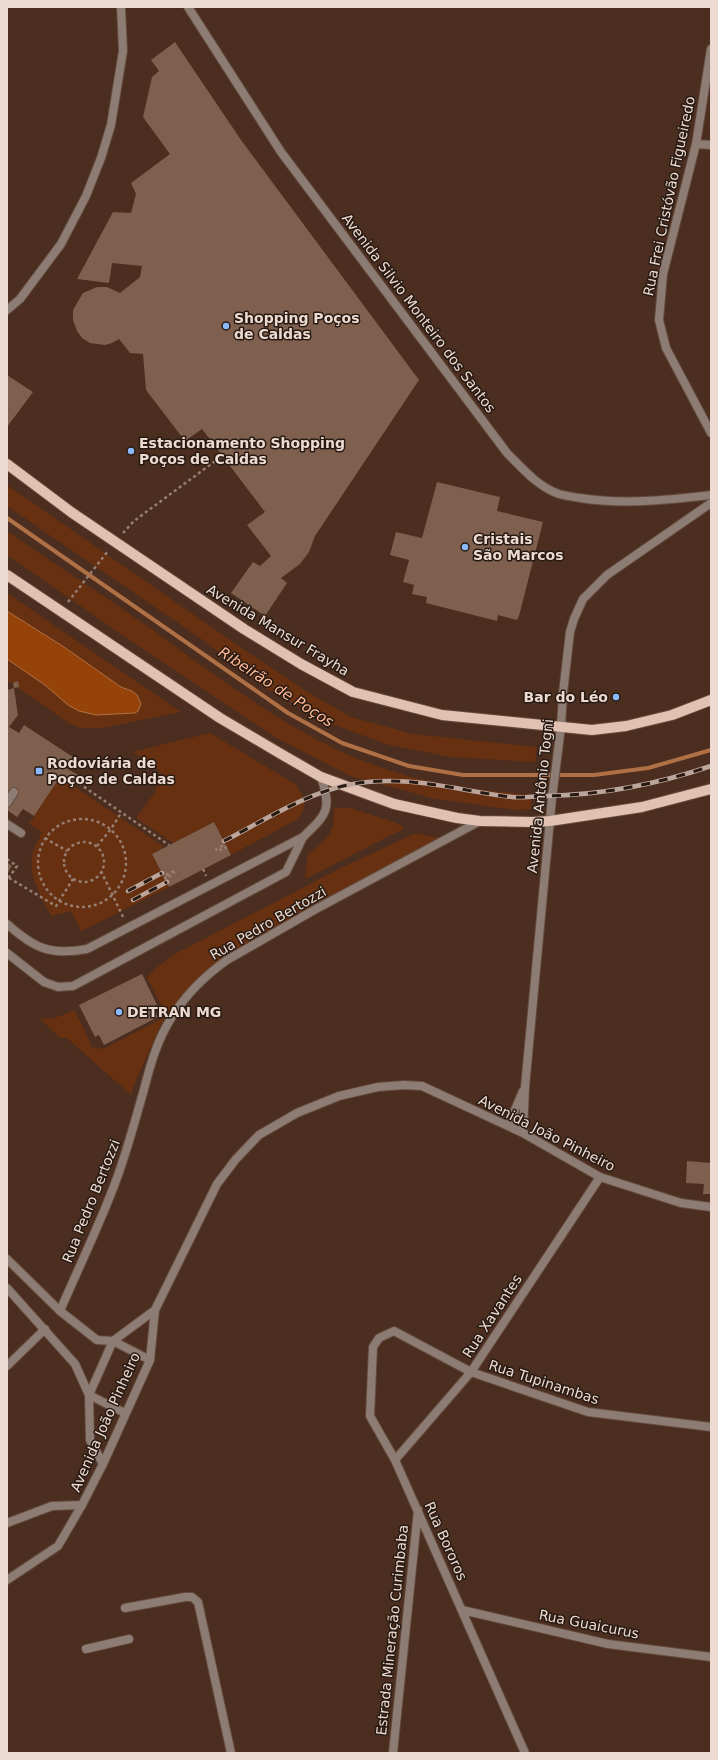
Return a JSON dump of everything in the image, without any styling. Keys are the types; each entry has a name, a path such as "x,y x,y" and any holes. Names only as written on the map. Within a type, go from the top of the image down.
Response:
{"main road":[{"name":"Avenida Mansur Frayha","path":"7,464 71,512 244,629 301,664 353,692 442,715 592,730 626,726 672,715 711,700"},
{"path":"7,574 220,718 321,777 394,804 457,818 480,821 550,821 642,807 711,789"}],"street":[{"path":"8,309 20,299 61,244 86,196 101,158 111,125 122,50 121,7"},
{"name":"Avenida Silvio Monteiro dos Santos","path":"188,7 282,152 507,453 525,472 541,484 559,494 597,501 628,502 711,495"},
{"name":"Rua Frei Cristóvão Figueiredo","path":"711,48 696,144 663,274 659,320 666,348 711,433"},
{"path":"696,144 711,145"},
{"name":"Avenida Antônio Togni","path":"523,1133 525,1087 552,798 562,727 562,693 570,632 578,607 583,598 607,575 711,504"},
{"path":"7,924 34,945 54,952 71,952 87,949 303,837 320,821 325,811 327,797 321,777"},
{"path":"7,803 14,792"},
{"name":"Rua Pedro Bertozzi","path":"60,1311 114,1187 127,1149 152,1062 161,1038 166,1026 192,991 215,968 227,960 316,908 480,821"},
{"path":"7,824 20,833"},
{"path":"7,953 44,982 58,987 73,986 286,872 303,837"},
{"name":"Avenida João Pinheiro","path":"7,1580 58,1546 82,1505 103,1464 150,1360 155,1310 217,1184 236,1159 259,1135 297,1113 339,1096 378,1087 404,1085 422,1086 523,1133 600,1177 681,1203 711,1207"},
{"name":"Avenida Antônio Togni","path":"508,1126 525,1087"},
{"name":"Rua Xavantes","path":"395,1460 471,1372 600,1177"},
{"path":"7,1259 60,1311 97,1340 112,1341 150,1360"},
{"path":"7,1288 76,1364 89,1394 90,1440 103,1464"},
{"path":"89,1394 112,1341 155,1310"},
{"path":"7,1366 45,1329"},
{"name":"Rua Tupinambas","path":"379,1338 394,1331 471,1372 588,1412 711,1427"},
{"name":"Rua Bororos","path":"379,1338 373,1348 370,1416 395,1460 418,1509 525,1753"},
{"path":"89,1394 125,1413"},
{"path":"7,1523 52,1506 82,1505"},
{"name":"Estrada Mineração Curimbaba","path":"392,1753 418,1509"},
{"path":"125,1608 185,1597 192,1597 198,1602 231,1753"},
{"name":"Rua Guaicurus","path":"462,1610 608,1644 711,1657"},
{"path":"86,1649 129,1639"}],"path":[{"path":"62,611 134,521 222,456"},
{"path":"74,780 169,845"},
{"path":"97,846 111,829 121,813"},
{"path":"84,818 98,822 111,829 120,841 125,855 125,870 121,883 112,895 100,902 87,906 72,906 59,901 48,892 41,880 38,866 39,851 45,838 56,827 69,820 84,818"},
{"path":"45,838 66,851"},
{"path":"101,871 91,880 85,882 73,879 65,869 64,863 66,851 77,843 84,842 97,846 103,858 101,871 128,927"},
{"path":"7,859 17,866 8,879 56,906 73,879"}],"shaded area":[{"path":"7,485 246,651 306,691 351,717 413,734 537,747 535,762 451,757 389,745 332,724 265,688 203,640 7,506"},
{"path":"7,531 132,616 236,690 295,728 358,759 408,776 461,787 531,795 531,809 516,810 436,799 350,776 275,737 138,646 7,555"},
{"path":"7,593 181,712 102,728 81,728 70,724 7,680"},
{"path":"7,611 64,647 121,687 132,691 137,695 141,704 138,711 135,713 96,715 79,711 68,705 45,685 7,659"},
{"path":"210,733 295,784 303,797 305,805 298,819 231,855 214,822 173,843 136,818 157,788 160,775 158,769 154,765 132,752"},
{"path":"60,777 164,847 152,854 169,887 81,931 71,911 51,916 33,878 33,852 42,832 29,824"},
{"path":"334,808 350,808 402,825 403,829 305,879 308,854 325,840 331,830 334,817"},
{"path":"416,833 445,838 218,963 162,1022 136,1080 131,1095 68,1039 59,1037 40,1019 55,1018 75,1010 92,1047 103,1049 161,1019 156,1009 161,1004 147,978 155,969 175,954 341,868"}],"building":[{"name":"Shopping Poços de Caldas","path":"175,42 241,140 419,380 315,536 309,552 300,564 281,578 287,583 265,616 231,593 253,562 260,566 271,556 247,525 265,512 202,429 185,441 146,390 143,354 130,353 119,339 105,345 90,343 82,338 77,331 73,320 73,310 83,293 97,287 107,287 120,293 140,277 142,266 112,263 109,283 77,279 113,212 131,213 136,194 131,183 170,154 143,117 152,77 159,71 151,60"},
{"path":"7,375 33,392 7,427"},
{"name":"Cristais São Marcos","path":"437,482 500,497 497,511 543,522 517,620 498,615 497,621 426,603 427,597 412,594 414,585 403,582 409,560 390,555 396,532 422,538"},
{"path":"18,681 19,687 14,688 13,683"},
{"name":"Rodoviária de Poços de Caldas","path":"14,688 18,715 9,727 19,733 24,725 73,757 66,768 78,775 71,784 60,777 34,816 23,809 17,817 7,810 7,690"},
{"path":"214,822 231,855 169,887 152,854"},
{"path":"7,862 12,866 7,874"},
{"name":"DETRAN MG","path":"142,974 157,1005 153,1007 158,1017 104,1045 99,1035 95,1037 79,1005"},
{"path":"687,1161 711,1163 711,1194 703,1194 704,1184 686,1183"}],"waterway":[{"name":"Ribeirão de Poços","path":"7,518 288,713 342,743 409,766 463,775 594,775 648,768 711,750"}],"railway":[{"path":"224,841 304,800 320,793 353,784 373,781 413,782 512,797 566,795 609,791 630,787 671,778 711,766"},
{"path":"128,891 162,873"},
{"path":"133,900 167,882"}],"place":[{"name":"Shopping Poços de Caldas","path":"226,326"},
{"name":"Estacionamento Shopping Poços de Caldas","path":"131,451"},
{"name":"Cristais São Marcos","path":"465,547"},
{"name":"Bar do Léo","path":"616,697"},
{"name":"Rodoviária de Poços de Caldas","path":"39,771"},
{"name":"DETRAN MG","path":"119,1012"}]}
